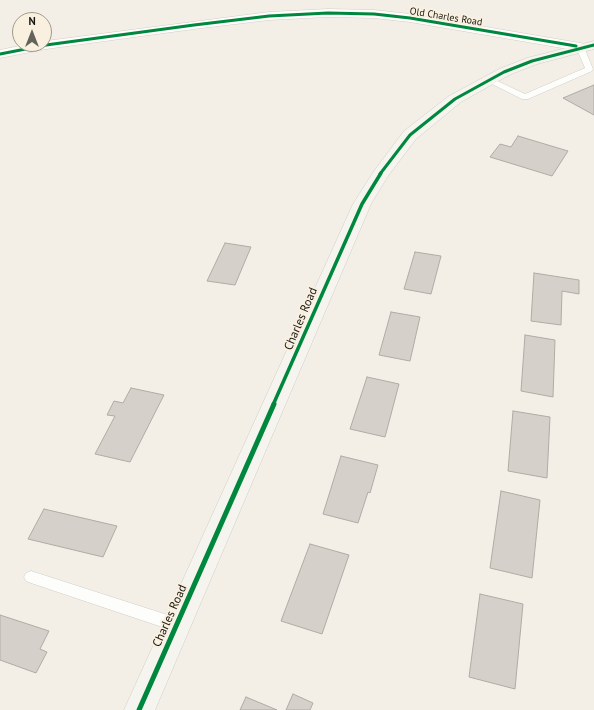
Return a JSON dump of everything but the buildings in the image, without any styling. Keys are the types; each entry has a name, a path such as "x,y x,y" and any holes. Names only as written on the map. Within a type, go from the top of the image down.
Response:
{"street":[{"name":"Old Charles Road","path":"0,54 46,45 118,36 194,24 269,16 351,13 410,18 587,46"},
{"name":"Charles Road","path":"139,710 362,204 380,175 410,135 455,99 488,80 532,61 587,46"}],"lane":[{"path":"488,80 525,97 589,69 587,46"},
{"path":"31,577 177,624"}],"cycle path":[{"path":"0,54 46,45 194,25 269,16 328,13 374,14 410,18 576,46"},
{"path":"139,710 362,204 380,175 410,135 455,99 504,72 532,61 594,45"}]}
